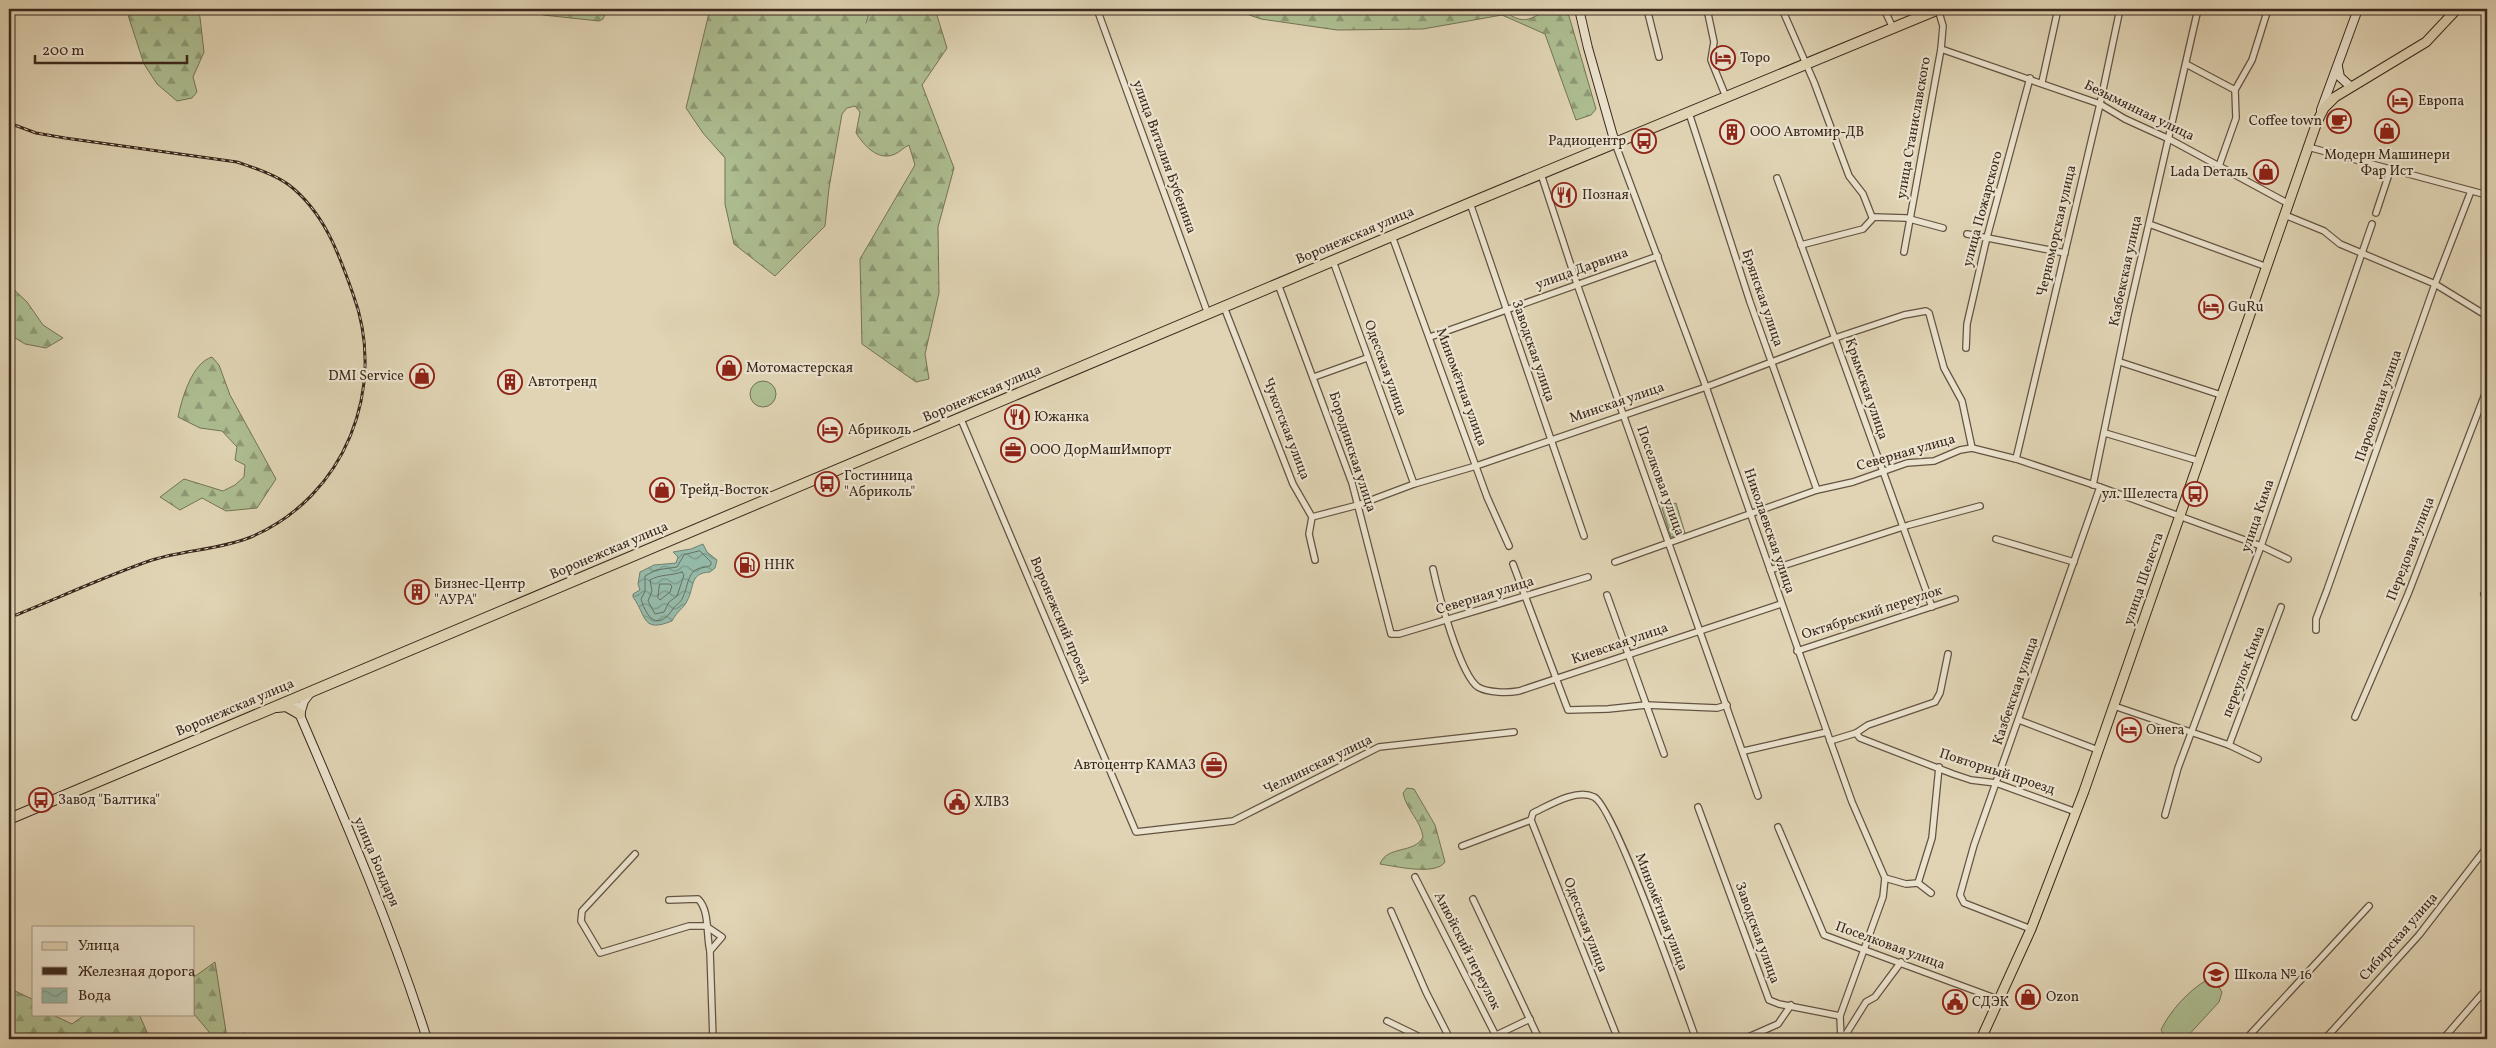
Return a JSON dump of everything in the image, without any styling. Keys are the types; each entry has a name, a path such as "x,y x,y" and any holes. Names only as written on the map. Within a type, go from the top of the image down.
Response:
{"highway":[{"name":"Воронежская улица","path":"9,818 1470,203 1939,9"},
{"path":"274,707 286,706 300,714"}],"main road":[{"path":"1579,9 1615,143"},
{"name":"улица Шелеста","path":"1981,1039 2001,1000 2031,929 2076,812 2358,9"},
{"name":"улица Шелеста","path":"2317,122 2328,102 2350,86 2426,42 2457,9"},
{"path":"2338,66 2340,77 2350,86"},
{"path":"300,714 304,701 313,691"},
{"name":"улица Бондаря","path":"294,699 378,898 406,974 427,1039"}],"street":[{"name":"улица Виталия Бубенина","path":"1096,9 1208,314"},
{"path":"1647,9 1659,56"},
{"path":"1707,9 1714,42 1711,60 1726,97"},
{"path":"1782,9 1806,63 1850,176 1863,194 1872,218"},
{"path":"1884,9 1893,28"},
{"name":"улица Станиславского","path":"1904,252 1941,49 1943,26 1939,9"},
{"path":"2042,82 2058,9"},
{"name":"Черноморская улица","path":"2016,459 2100,104 2120,9"},
{"name":"Казбекская улица","path":"2093,485 2149,224 2198,9"},
{"path":"2219,166 2236,118 2235,90 2252,60 2268,9"},
{"name":"Безымянная улица","path":"1941,49 2042,82 2100,104 2125,119 2169,139 2289,204"},
{"path":"2186,64 2235,90"},
{"name":"улица Пожарского","path":"1966,348 1967,324 1987,237 2030,78"},
{"name":"Брянская улица","path":"1689,113 1728,238 1817,490"},
{"name":"Николаевская улица","path":"1615,143 1706,386 1852,802 1885,878"},
{"path":"2308,147 2487,195"},
{"path":"2376,213 2391,168"},
{"name":"Поселковая улица","path":"1541,174 1577,284 1744,751 1758,796"},
{"name":"Крымская улица","path":"1777,178 1932,607"},
{"name":"Паровозная улица","path":"2316,630 2316,619 2435,284 2471,191"},
{"name":"Заводская улица","path":"1470,203 1505,310 1584,536"},
{"path":"2286,214 2324,231 2340,244 2363,252 2435,284 2487,316"},
{"path":"1872,218 1910,219 1943,228"},
{"path":"1801,245 1863,229 1872,218"},
{"path":"2149,224 2267,266"},
{"name":"улица Кима","path":"2165,815 2192,732 2261,546 2372,224"},
{"path":"1967,234 2065,253"},
{"name":"Миномётная улица","path":"1392,236 1476,466 1509,546"},
{"name":"улица Дарвина","path":"1430,337 1658,256"},
{"name":"Одесская улица","path":"1333,261 1414,484"},
{"name":"Бородинская улица","path":"1278,284 1314,377 1358,505 1390,631"},
{"name":"Чукотская улица","path":"1224,307 1293,484 1312,517"},
{"name":"Минская улица","path":"1312,517 1358,505 1414,484 1476,466 1706,386 1835,338 1926,311 1929,313 1944,368 1962,401 1972,448"},
{"path":"1314,377 1367,358"},
{"path":"2120,362 2221,395"},
{"name":"Передовая улица","path":"2355,717 2408,594 2487,389"},
{"name":"Воронежский проезд","path":"960,418 1136,832"},
{"path":"2105,433 2199,461"},
{"name":"Северная улица","path":"1615,562 1817,490 1907,464 1934,461 1960,450 1972,448 2016,459 2100,487 2261,546 2288,559"},
{"name":"Казбекская улица","path":"2031,929 1964,903 1960,895 1974,845 2100,487"},
{"path":"1770,570 1903,527 1980,506"},
{"path":"1312,517 1308,534 1315,560"},
{"path":"1996,539 2074,562"},
{"path":"1513,564 1568,710 1608,710 1646,705 1717,708 1727,706"},
{"path":"1433,569 1446,621"},
{"name":"Северная улица","path":"1390,631 1394,634 1399,634 1588,577"},
{"path":"1607,595 1664,754"},
{"name":"Октябрьский переулок","path":"1798,651 1955,599"},
{"name":"Киевская улица","path":"1446,621 1470,677 1480,688 1507,692 1519,691 1557,679 1781,604"},
{"name":"переулок Кима","path":"2229,745 2282,607"},
{"path":"1830,741 1856,733 1868,725 1935,702 1940,693 1948,654"},
{"path":"2114,706 2229,745 2258,759"},
{"path":"2019,720 2098,750"},
{"name":"Челнинская улица","path":"1136,832 1233,821 1373,749 1514,732"},
{"path":"1744,751 1827,732"},
{"name":"Повторный проезд","path":"1856,733 1860,738 1971,780 1996,783 2076,812"},
{"path":"1918,883 1932,838 1939,767"},
{"name":"Миномётная улица","path":"1531,820 1533,813 1555,802 1585,794 1595,797 1607,813 1628,861 1696,1039"},
{"name":"Заводская улица","path":"1698,807 1764,990 1772,1002 1840,1016"},
{"path":"1462,846 1531,820"},
{"name":"Одесская улица","path":"1531,820 1618,1039"},
{"name":"Поселковая улица","path":"1778,827 1824,935 2001,1000"},
{"name":"Сибирская улица","path":"2325,1039 2419,935 2487,847"},
{"path":"635,854 582,912 581,921 600,953 689,926 706,926 722,937 710,951"},
{"name":"Анюйский переулок","path":"1415,877 1496,1036"},
{"path":"1840,1038 1840,1016 1866,950 1883,897 1885,878 1906,884 1918,883 1931,893"},
{"path":"669,900 698,899 704,910 710,951 713,1039"},
{"path":"1473,899 1539,1039"},
{"path":"2246,1039 2369,906"},
{"path":"1391,911 1426,992 1450,1039"},
{"path":"1840,1038 1846,1034 1866,1002 1875,997 1901,962"},
{"path":"2443,1039 2482,994"},
{"path":"1744,1039 1756,1037 1778,1024 1791,1005"},
{"path":"1488,1039 1530,1019"},
{"path":"1387,1021 1424,1039"}],"green space":[{"path":"126,9 199,9 204,52 193,77 197,92 192,98 177,101 157,84 144,64"},
{"path":"549,9 607,10 603,19 599,21 543,15"},
{"path":"710,9 935,9 947,48 922,85 954,168 938,227 939,293 925,354 929,379 916,382 862,344 860,259 915,165 909,145 889,156 877,154 856,133 860,112 855,106 847,108 842,114 829,188 825,226 775,276 734,244 725,204 725,158 703,133 686,108"},
{"path":"1232,9 1502,9 1512,16 1526,20 1544,12 1561,9 1569,16 1596,109 1591,115 1576,120 1545,34 1502,15 1423,29 1337,30 1261,19"},
{"path":"9,285 27,302 43,325 63,338 46,348 25,344 9,334"},
{"path":"212,357 219,365 230,395 276,479 257,508 226,511 202,498 180,510 160,497 184,479 223,491 235,485 244,477 245,465 235,460 237,447 222,431 200,428 178,417 189,382 199,366"},
{"path":"763,381 772,385 776,394 772,403 763,407 754,403 750,394 754,385"},
{"path":"1676,503 1685,533 1671,537 1662,508"},
{"path":"1407,788 1414,789 1435,825 1445,862 1440,866 1414,869 1380,864 1389,854 1414,846 1423,837 1422,831 1403,793"},
{"path":"215,962 227,1038 245,1033 253,1039 215,1039 195,1015 195,976"},
{"path":"2207,980 2217,984 2222,992 2219,1002 2185,1039 2166,1039 2161,1030 2169,1016 2187,995"},
{"path":"13,990 32,999 32,1016 55,1016 72,1024 83,1016 140,1016 150,1039 9,1039 9,994"}],"water":[{"path":"703,544 707,552 717,560 715,568 696,578 686,603 672,621 655,625 650,624 646,621 633,597 633,594 640,590 638,584 640,572 654,565 676,563 678,557 673,552 691,549"}],"waterway":[{"path":"866,9 868,17 866,23"}],"railway":[{"path":"9,123 36,133 65,138 237,162 270,174 289,185 312,208 336,249 353,294 363,330 365,366 361,402 350,436 334,467 312,495 284,519 251,537 239,541 149,561 16,615"}],"place":[{"name":"Торо","path":"1723,58"},
{"name":"Европа","path":"2400,101"},
{"name":"Coffee town","path":"2339,121"},
{"name":"Модерн Машинери Фар Ист","path":"2387,131"},
{"name":"ООО Автомир-ДВ","path":"1732,132"},
{"name":"Радиоцентр","path":"1644,141"},
{"name":"Lada Dеталь","path":"2266,172"},
{"name":"Позная","path":"1564,195"},
{"name":"GuRu","path":"2211,307"},
{"name":"Мотомастерская","path":"729,368"},
{"name":"DMI Service","path":"422,376"},
{"name":"Автотренд","path":"510,382"},
{"name":"Южанка","path":"1017,417"},
{"name":"Абриколь","path":"830,430"},
{"name":"ООО ДорМашИмпорт","path":"1013,450"},
{"name":"Гостиница \"Абриколь\"","path":"827,484"},
{"name":"Трейд-Восток","path":"662,490"},
{"name":"ул. Шелеста","path":"2195,494"},
{"name":"ННК","path":"747,565"},
{"name":"Бизнес-Центр \"АУРА\"","path":"417,592"},
{"name":"Онега","path":"2129,730"},
{"name":"Автоцентр КАМАЗ","path":"1214,765"},
{"name":"Завод \"Балтика\"","path":"41,800"},
{"name":"ХЛВЗ","path":"957,802"},
{"name":"Школа № 16","path":"2216,975"},
{"name":"Ozon","path":"2028,997"},
{"name":"СДЭК","path":"1955,1002"}]}
